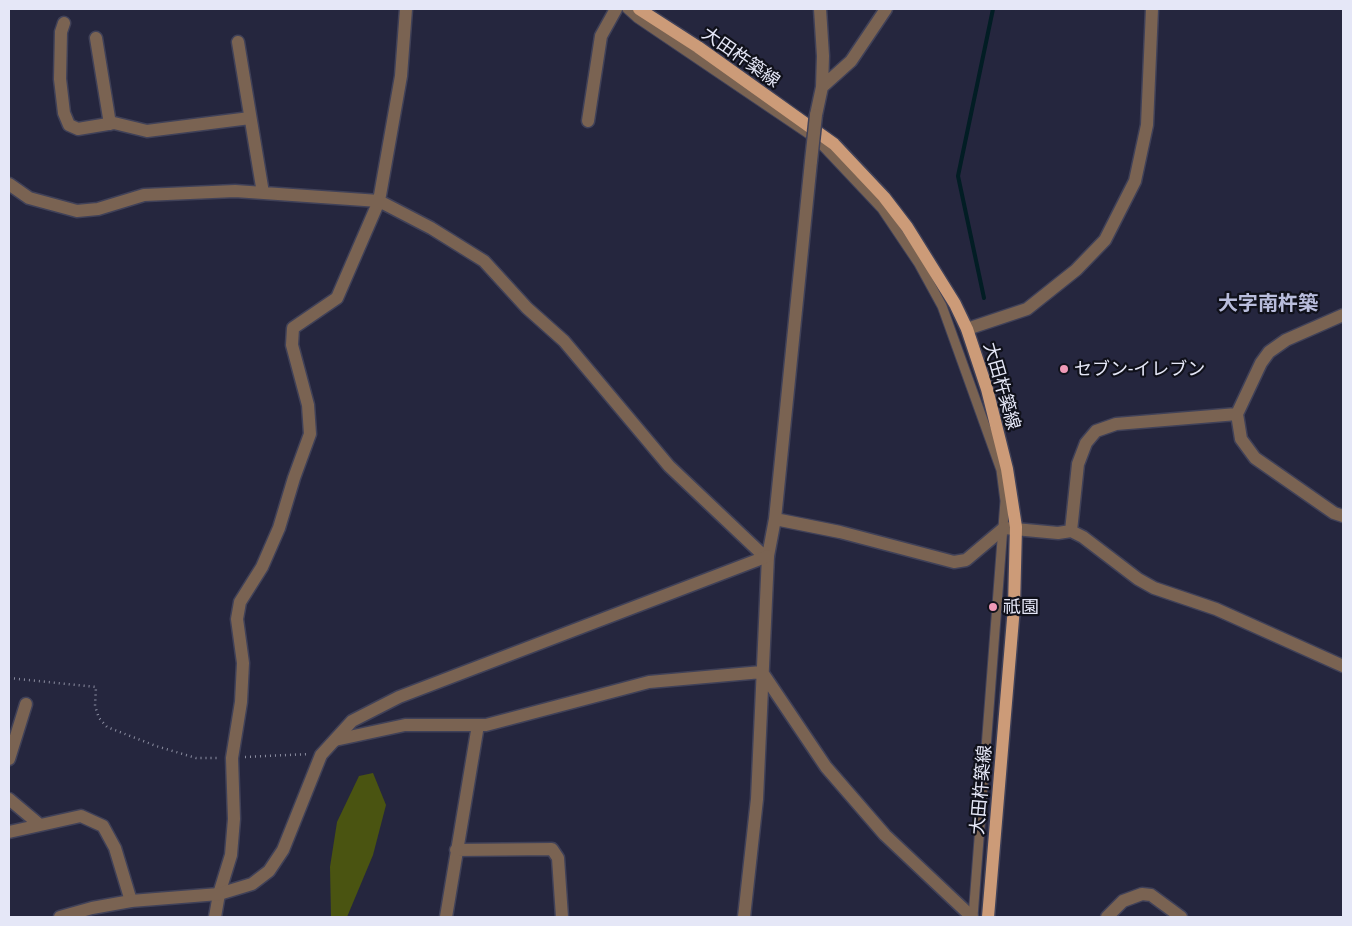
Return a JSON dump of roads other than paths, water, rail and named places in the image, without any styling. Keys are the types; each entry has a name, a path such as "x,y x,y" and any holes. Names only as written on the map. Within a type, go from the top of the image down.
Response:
{"main road":[{"name":"大田杵築線","path":"639,9 698,47 834,144 884,197 907,227 955,304 967,329 988,389 1007,469 1010,528 1012,636 988,917"}],"street":[{"path":"215,917 219,894 231,855 234,819 232,758 241,702 243,663 237,619 240,602 262,567 279,528 310,434 308,405 292,345 293,328 337,298 379,201 402,76 406,9"},
{"path":"588,121 601,36 616,9"},
{"path":"627,9 637,18 816,139 882,209 919,264 942,306 1001,470 1010,528 998,577 969,915"},
{"path":"744,917 757,799 766,556 775,519 816,115 822,87 823,56 820,9"},
{"path":"822,87 851,61 886,9"},
{"path":"967,329 1027,309 1076,270 1106,240 1135,181 1147,125 1152,9"},
{"path":"64,23 61,32 60,79 64,114 69,125 78,129 110,124 146,131 250,118"},
{"path":"96,38 110,124"},
{"path":"238,42 263,193"},
{"path":"9,184 29,198 77,211 98,209 144,194 235,191 379,201 431,228 484,261 527,308 564,341 669,466 766,556"},
{"path":"1343,315 1286,340 1269,352 1261,363 1237,414 1241,439 1255,458 1334,513 1343,516"},
{"path":"1071,531 1078,464 1086,443 1096,431 1116,424 1237,414"},
{"path":"775,519 840,532 954,562 966,560 1010,528 1058,533 1071,531 1083,537 1138,579 1154,588 1216,609 1343,666"},
{"path":"60,917 92,908 131,901 219,894 252,884 269,871 283,850 321,755 352,721 399,697 766,556"},
{"path":"762,672 826,767 885,836 969,915"},
{"path":"335,740 405,725 478,725 525,716 649,682 762,672"},
{"path":"9,759 26,704"},
{"path":"446,917 478,725"},
{"path":"9,799 40,825"},
{"path":"9,832 81,816 103,826 115,848 131,901"},
{"path":"456,850 552,849 558,858 562,917"},
{"path":"1107,917 1123,901 1142,894 1151,896 1181,917"}],"waterway":[{"path":"984,298 958,176 993,9"}],"place":[{"name":"セブン-イレブン","path":"1064,369"},
{"name":"祇園","path":"993,607"}],"district":[{"name":"大字南杵築","path":"1268,303"}]}
